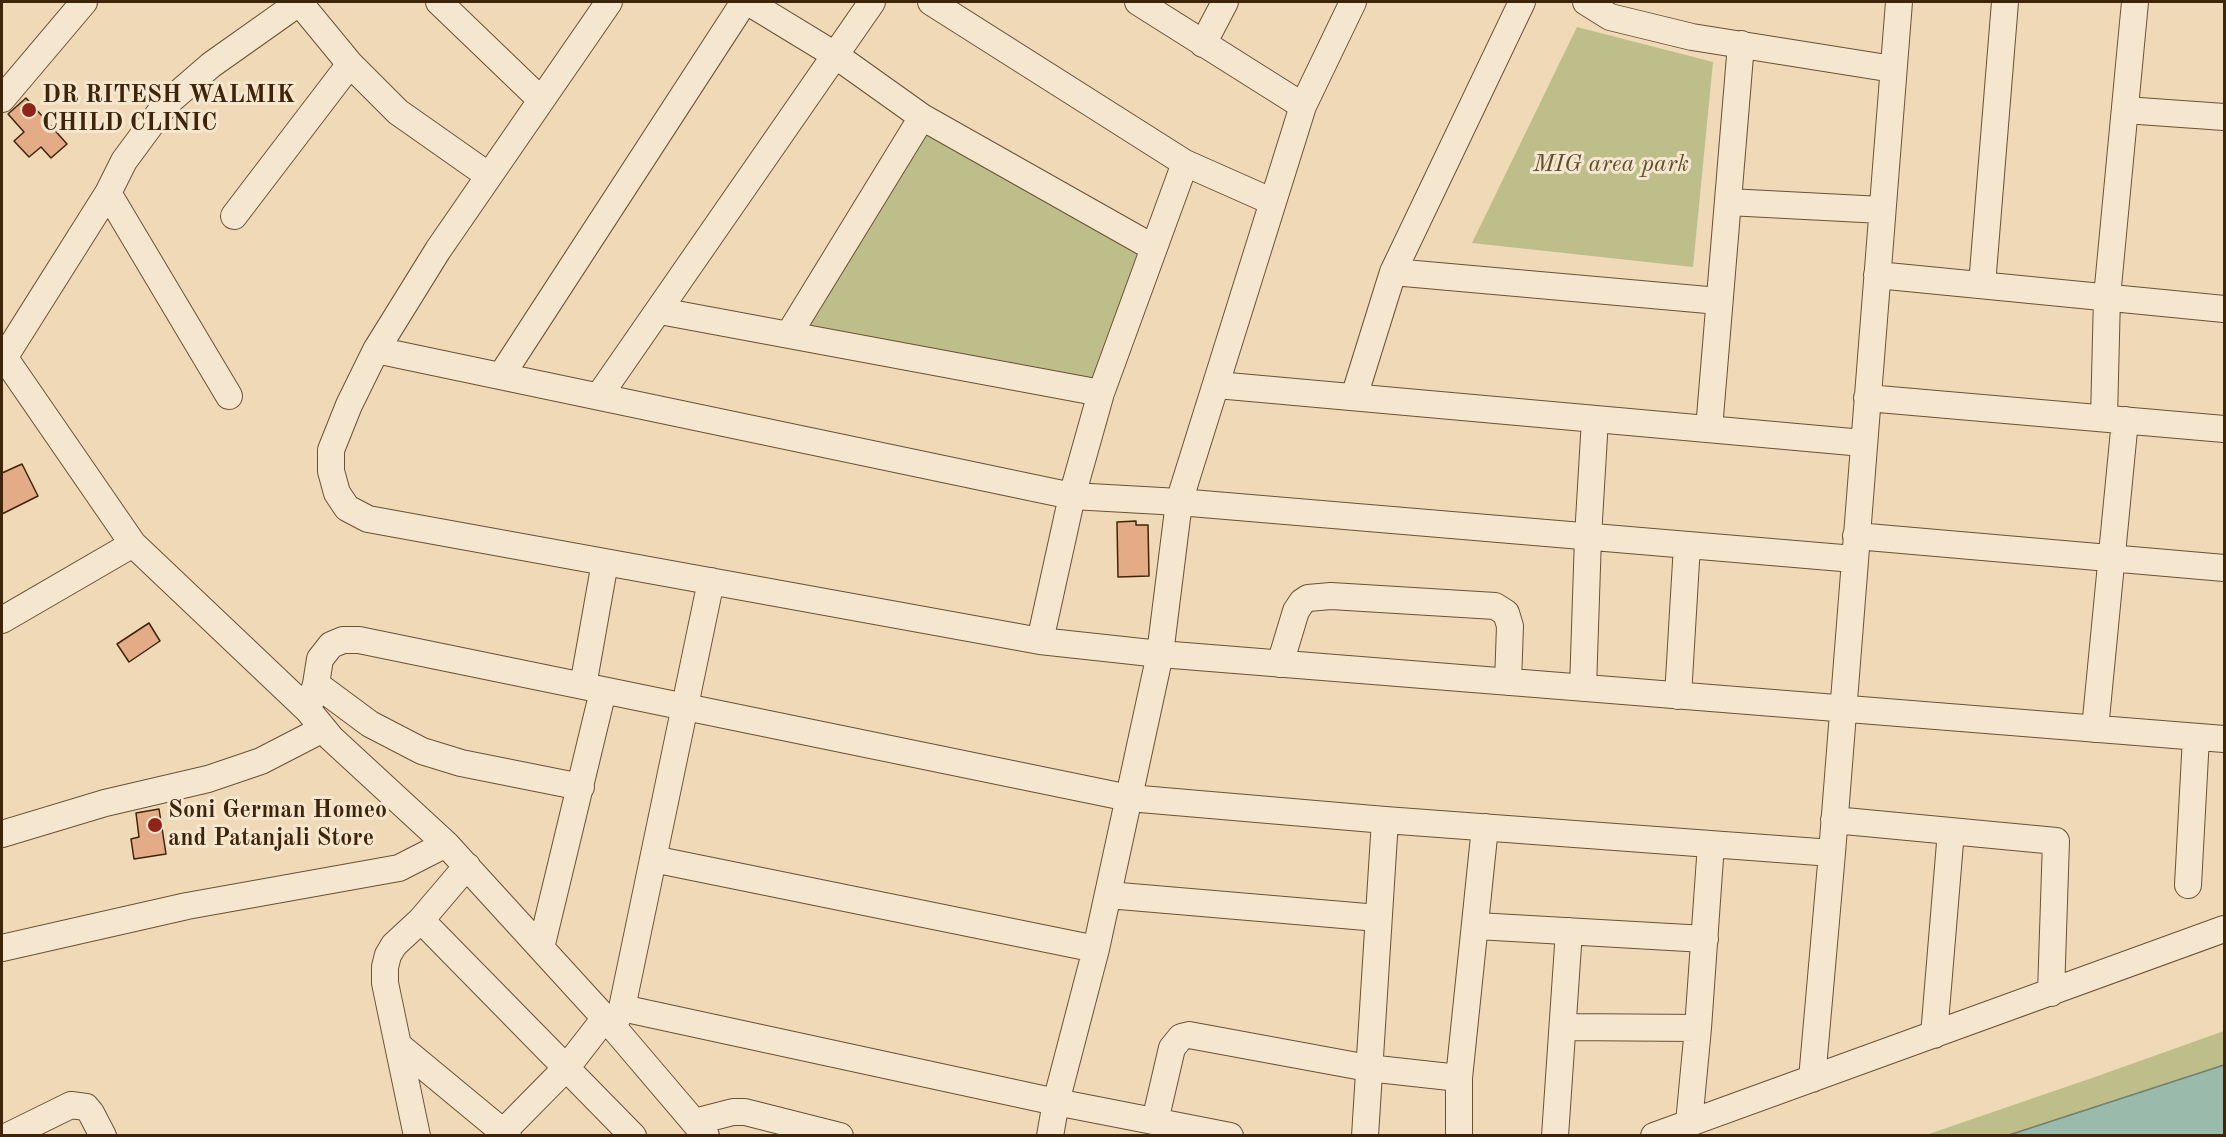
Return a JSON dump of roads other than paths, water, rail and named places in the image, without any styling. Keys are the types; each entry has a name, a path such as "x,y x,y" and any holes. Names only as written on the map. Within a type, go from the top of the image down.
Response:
{"street":[{"path":"4,88 84,2"},
{"path":"489,176 398,112 350,64 300,2 211,65 166,104 124,160 108,193 3,356 133,544 316,720 331,738 446,843 541,948 613,1018 700,1129 734,1112 745,1112 840,1136"},
{"path":"439,2 541,100"},
{"path":"609,2 438,250 376,350 349,405 331,450 331,471 338,493 347,508 368,519 1041,640 1160,654 2224,740"},
{"path":"501,376 746,2 835,55 922,117 1154,248"},
{"path":"599,396 872,2"},
{"path":"930,2 1185,163 1273,202"},
{"path":"1138,2 1303,106"},
{"path":"1203,44 1225,2"},
{"path":"1050,1136 1056,1102 1096,949 1160,654 1179,502 1303,106 1353,2"},
{"path":"1354,397 1393,272 1522,2"},
{"path":"1586,2 1610,17 1692,37 1893,69"},
{"path":"1812,1079 1899,2"},
{"path":"1982,285 2005,2"},
{"path":"2095,729 2111,559 2114,419 2107,297 2135,2"},
{"path":"1709,429 1741,44"},
{"path":"234,216 350,64"},
{"path":"2125,110 2224,117"},
{"path":"789,334 922,117"},
{"path":"1041,640 1072,496 1101,393 1185,163"},
{"path":"108,193 229,396"},
{"path":"1728,202 1882,210"},
{"path":"1393,272 1719,301"},
{"path":"1876,275 2224,309"},
{"path":"660,311 1101,393"},
{"path":"376,350 1072,496 1179,502 1687,545 1855,548 2111,559 2224,568"},
{"path":"1217,385 1863,443"},
{"path":"1867,398 2224,429"},
{"path":"1583,688 1594,419"},
{"path":"2,620 133,544"},
{"path":"1678,696 1687,545"},
{"path":"541,948 581,787 593,689 604,562"},
{"path":"398,1045 503,1134 613,1018 653,859 711,581"},
{"path":"1280,664 1296,611 1308,598 1331,596 1495,606 1506,613 1510,626 1508,682"},
{"path":"316,720 316,684 320,659 331,645 343,640 359,640 1129,798 1385,820 1832,853"},
{"path":"316,684 370,724 422,751 461,763 581,787"},
{"path":"2,834 105,803 208,779 261,761 316,720"},
{"path":"2188,885 2196,737"},
{"path":"1365,1136 1385,820"},
{"path":"1834,820 2056,841 2050,993"},
{"path":"1459,1136 1459,1078 1485,827"},
{"path":"1934,1035 1951,831"},
{"path":"2,948 187,906 399,868 446,843"},
{"path":"1689,1123 1711,844"},
{"path":"653,859 1096,949"},
{"path":"417,1136 385,982 384,967 394,945 421,920 467,867"},
{"path":"1108,896 1378,918"},
{"path":"421,920 633,1136"},
{"path":"1476,926 1705,939"},
{"path":"1654,1136 2224,929"},
{"path":"1555,1136 1569,931"},
{"path":"613,1018 1056,1102 1144,1125 1230,1136"},
{"path":"1563,1027 1698,1028"},
{"path":"1144,1125 1172,1048 1181,1037 1197,1035 1368,1068 1459,1078"},
{"path":"8,1136 71,1105 86,1107 103,1136"}],"place":[{"name":"DR RITESH WALMIK CHILD CLINIC","path":"29,110"},
{"name":"Soni German Homeo and Patanjali Store","path":"155,825"}],"park label":[{"name":"MIG area park","path":"1611,165"}]}
